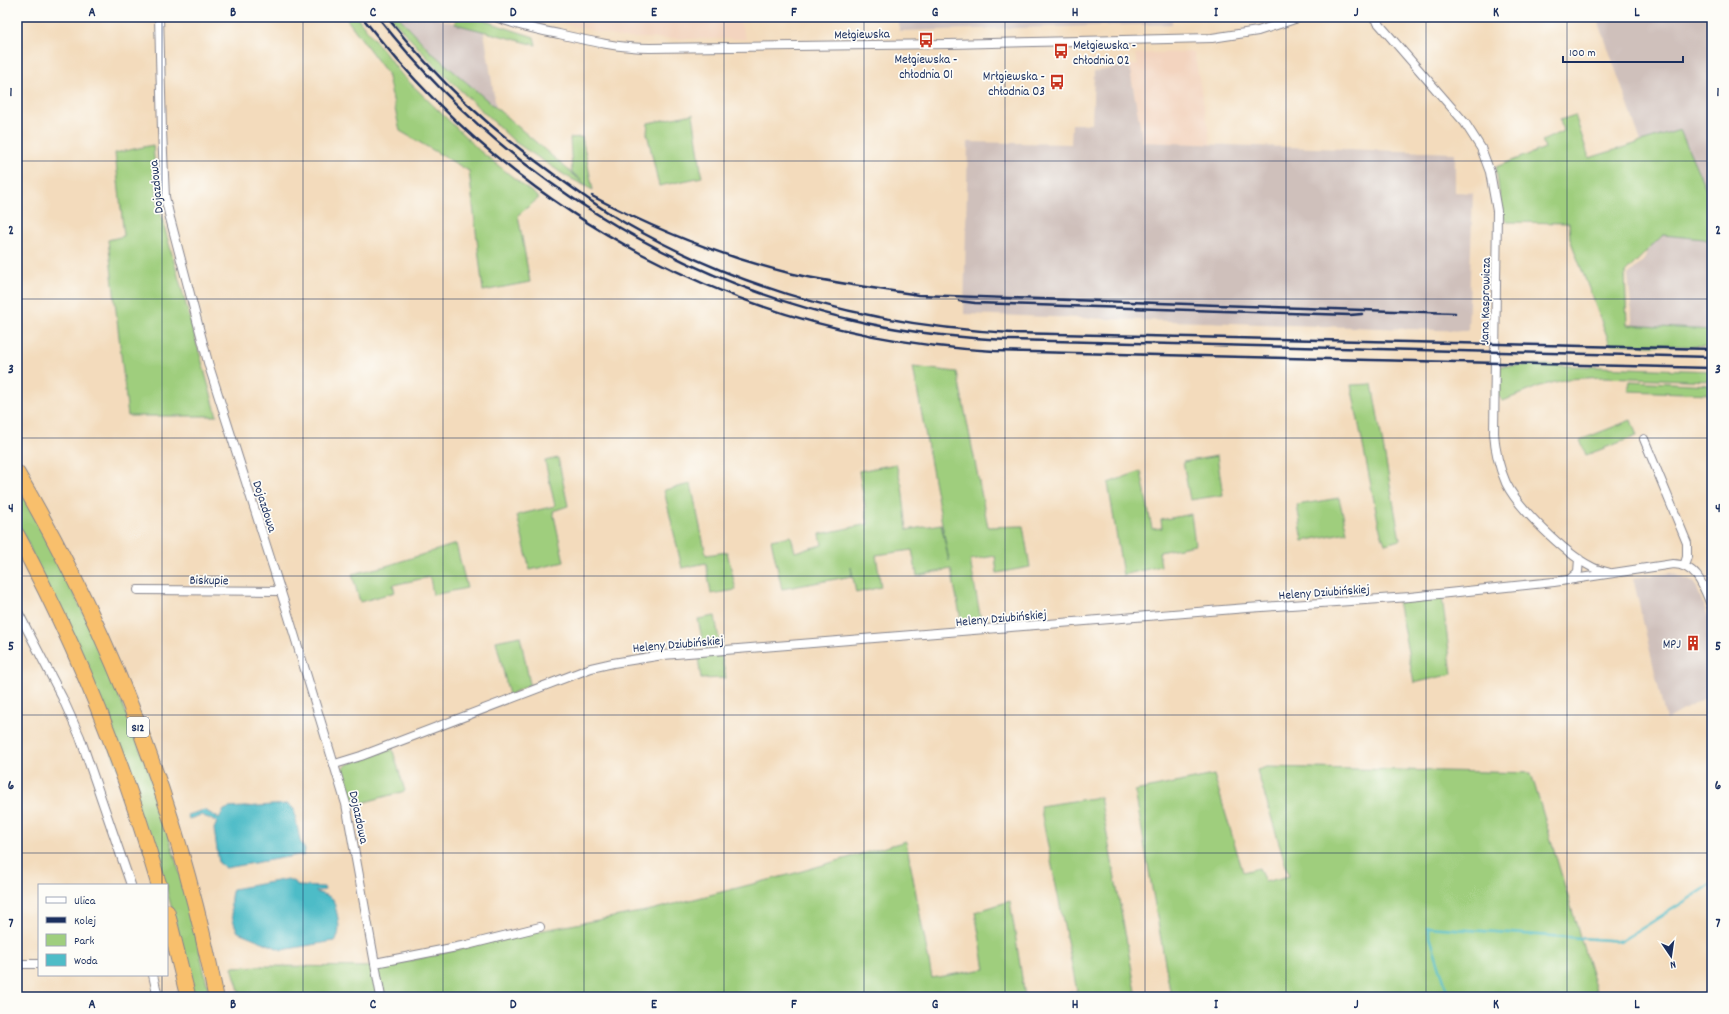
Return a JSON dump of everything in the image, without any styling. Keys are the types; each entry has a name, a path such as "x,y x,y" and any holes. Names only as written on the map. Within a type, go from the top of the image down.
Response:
{"highway":[{"name":"S12","path":"17,473 75,580 112,662 137,724 179,848 200,927 216,997"},
{"name":"S12","path":"17,535 64,629 100,713 132,800 159,884"},
{"path":"168,916 188,997"}],"street":[{"name":"Dojazdowa","path":"159,17 162,131 166,197 170,218 209,366 348,813 381,997"},
{"name":"Mełgiewska","path":"496,17 539,30 600,43 624,47 650,48 1212,38 1258,31 1301,17"},
{"name":"Jana Kasprowicza","path":"1373,17 1465,123 1481,148 1490,172 1497,211 1496,345 1493,406 1494,433 1497,456 1506,484 1518,502 1534,520 1579,559 1595,569 1611,573"},
{"path":"1644,439 1687,543 1687,557 1684,566 1694,571 1700,578 1712,607"},
{"path":"1569,580 1578,572 1579,559"},
{"name":"Heleny Dziubińskiej","path":"334,764 361,756 582,671 626,660 672,654 965,632 1247,608 1410,597 1569,580 1668,564 1684,566"},
{"name":"Biskupie","path":"138,590 280,591"},
{"path":"17,610 62,697 80,737 98,785 131,884"},
{"path":"375,963 467,945 540,927"},
{"path":"17,964 38,964"},
{"path":"153,976 158,997"}],"shaded area":[{"path":"399,17 430,17 484,31 496,108 430,51"},
{"path":"537,17 738,17 746,39 623,38"},
{"path":"899,17 1172,17 1172,24 899,31"},
{"path":"1597,17 1712,17 1712,332 1633,328 1628,275 1644,260 1664,207"},
{"path":"1194,52 1211,145 1143,142 1129,65 1138,64 1135,54"},
{"path":"1129,65 1143,142 1455,153 1455,192 1473,193 1468,331 964,314 968,142 1071,144 1072,124 1092,124 1094,72"},
{"path":"1671,573 1695,583 1712,627 1712,694 1666,720 1633,578"}],"green space":[{"path":"345,17 357,17 401,74 480,151 539,198 518,215 530,282 483,291 469,171 400,131 387,73"},
{"path":"390,17 399,17 430,51 588,187 572,172 570,138 582,137 593,190 566,176 515,142 438,69"},
{"path":"456,17 479,17 491,23 534,37 536,45 455,24"},
{"path":"693,114 702,177 659,186 647,133 648,123"},
{"path":"1575,115 1589,158 1680,130 1712,203 1712,242 1704,239 1663,235 1625,273 1627,325 1712,330 1712,347 1610,344 1570,239 1569,223 1507,222 1502,215 1496,167 1545,148 1542,141 1563,131 1560,120"},
{"path":"153,145 158,204 217,416 128,416 108,240 124,236 115,153"},
{"path":"1543,365 1712,371 1712,381 1605,377 1567,379 1540,386 1503,401 1498,396 1500,366"},
{"path":"913,367 957,372 988,527 1023,526 1030,567 997,573 995,556 970,560 982,626 963,630 951,569 917,576 912,550 876,555 881,587 856,593 851,567 852,576 782,589 771,540 791,536 795,552 822,545 820,534 868,524 859,471 896,464 902,486 907,530 941,524 949,561"},
{"path":"1630,381 1712,385 1712,394 1628,391"},
{"path":"1372,384 1400,540 1385,544 1379,526 1351,385"},
{"path":"1631,420 1637,436 1586,455 1580,440"},
{"path":"1217,456 1223,495 1190,500 1183,462"},
{"path":"558,458 568,506 553,511 564,562 530,570 517,515 555,506 545,461"},
{"path":"1141,471 1152,529 1162,528 1161,520 1191,514 1195,545 1159,552 1161,566 1123,575 1108,483"},
{"path":"17,484 37,520 97,640 149,772 189,904 210,997 193,997 183,950 168,895 168,884 165,884 27,541 17,523"},
{"path":"691,484 706,555 727,552 736,590 711,594 706,563 682,568 664,490"},
{"path":"1339,498 1347,532 1303,541 1297,505"},
{"path":"456,544 467,588 433,595 430,577 393,585 395,592 360,602 352,574 386,566"},
{"path":"1442,597 1452,674 1414,683 1398,601"},
{"path":"715,616 720,646 704,649 698,619"},
{"path":"520,636 530,684 509,695 496,641"},
{"path":"721,655 726,678 701,679 698,657"},
{"path":"392,748 405,791 351,806 342,777 342,769 348,764"},
{"path":"1267,767 1531,773 1598,997 1171,997 1135,791 1214,775 1243,872 1259,868 1265,882 1289,876 1257,770"},
{"path":"1100,797 1137,997 1052,997 1077,991 1040,806"},
{"path":"906,841 932,978 985,969 975,912 1010,901 1025,997 241,997 232,967 383,967 528,933 651,910 792,874"}],"water":[{"path":"288,804 294,809 300,841 305,850 303,856 299,855 226,868 219,863 214,829 217,822 201,815 189,819 187,815 204,810 219,818 224,810 229,808"},
{"path":"288,879 296,883 297,886 324,887 325,890 316,892 333,899 339,927 337,937 334,941 282,950 238,932 231,911 233,889"}],"waterway":[{"path":"1449,997 1427,927 1622,941 1712,884"}],"railway":[{"path":"362,17 423,88 491,152 563,207 641,254 724,292 810,321 901,341 994,351 1712,368"},
{"path":"378,17 426,73 478,124 535,171 595,213 659,249 725,280 795,304 866,323 901,330 972,338 1008,340 1712,357"},
{"path":"387,17 425,62 487,122 532,158 598,206 625,223 670,247 716,268 764,286 812,301 910,323 1012,333 1712,349"},
{"path":"592,196 639,220 688,240 713,250 764,266 821,280 918,295 1455,313"},
{"path":"959,301 975,303 1350,315 1362,314"}],"place":[{"name":"Mełgiewska - chłodnia 01","path":"926,40"},
{"name":"Mełgiewska - chłodnia 02","path":"1061,51"},
{"name":"Mrłgiewska - chłodnia 03","path":"1057,82"},
{"name":"MPJ","path":"1693,643"}]}
